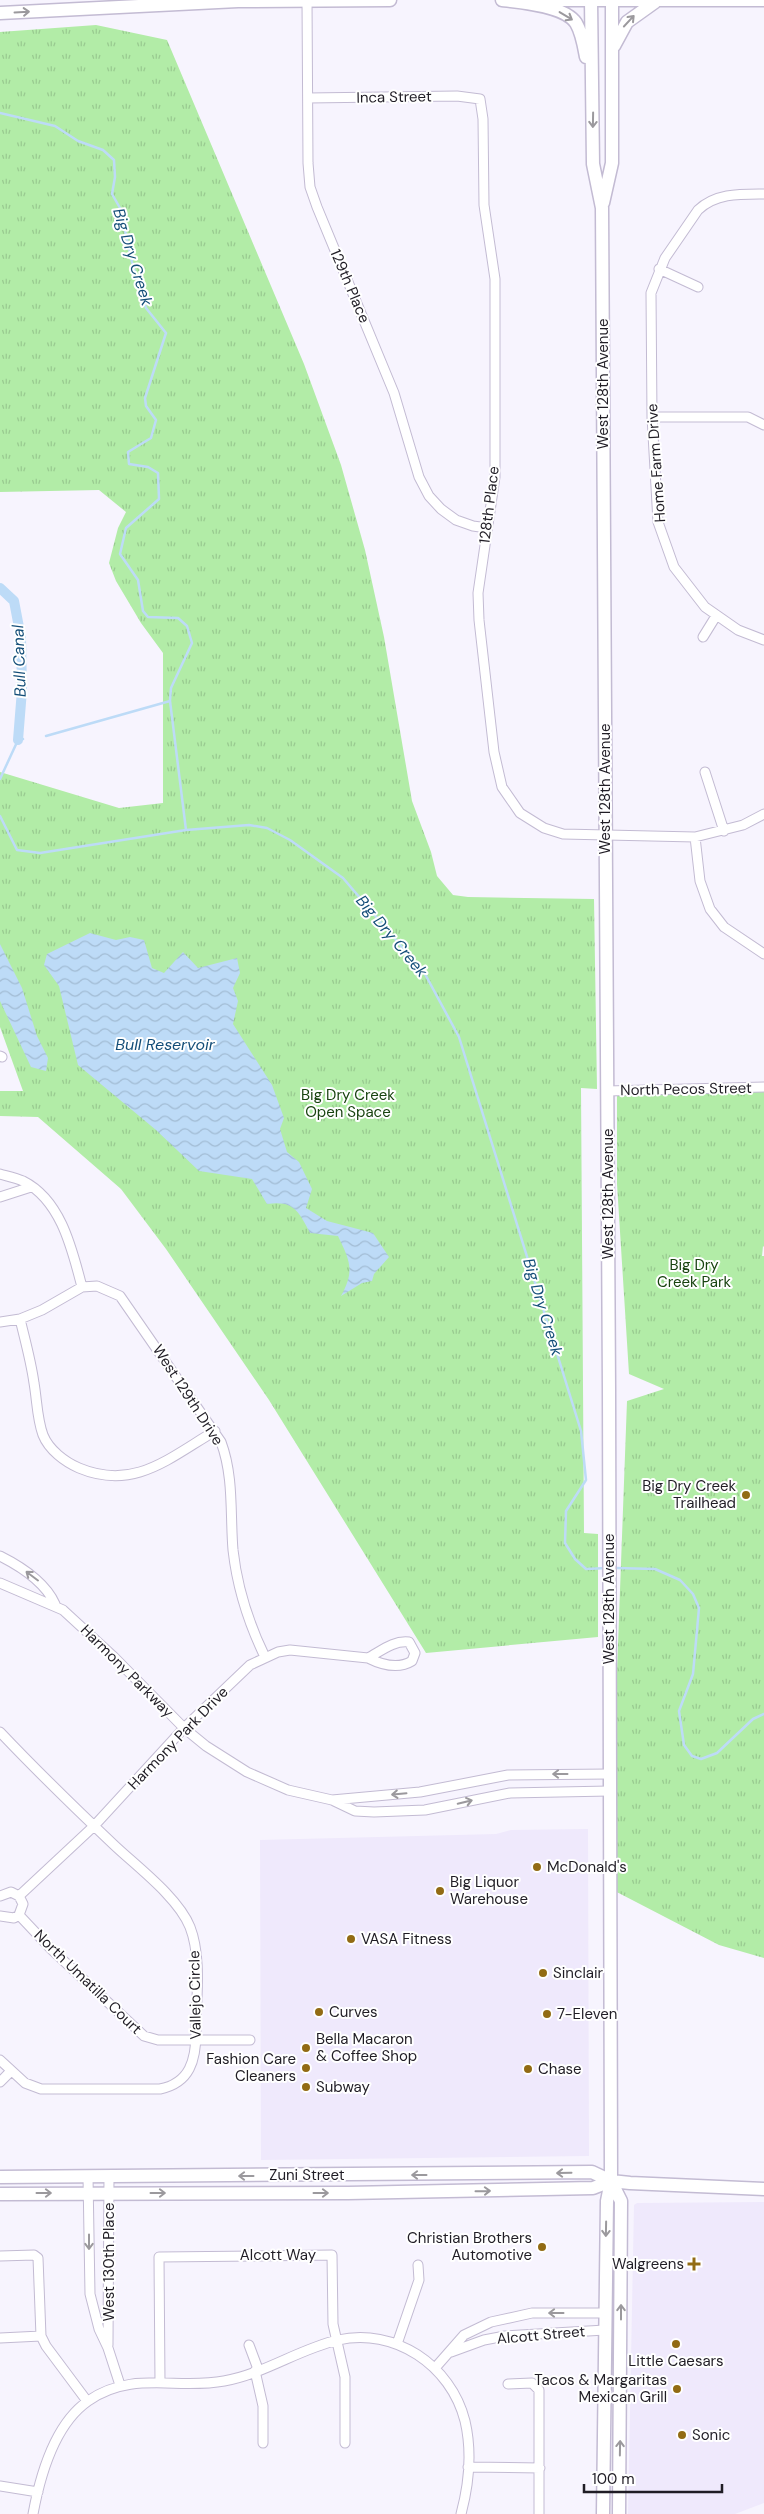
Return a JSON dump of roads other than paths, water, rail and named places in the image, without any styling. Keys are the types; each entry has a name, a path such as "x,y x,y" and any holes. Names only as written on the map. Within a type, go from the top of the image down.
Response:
{"main road":[{"path":"0,13 44,5 390,0"},
{"path":"502,0 558,11 576,22 584,45 593,97"},
{"path":"527,0 764,0"},
{"name":"West 128th Avenue","path":"602,208 612,163 612,0"},
{"name":"West 128th Avenue","path":"591,1 593,164 602,208 611,2181"},
{"path":"612,51 627,22 639,12 658,1"},
{"name":"Zuni Street","path":"0,2177 592,2172 611,2181 764,2189"},
{"path":"603,2514 606,2201 611,2181"},
{"path":"611,2181 621,2201 619,2514"},
{"name":"Zuni Street","path":"0,2194 348,2193 574,2189 593,2188 611,2181"}],"street":[{"name":"129th Place","path":"307,0 310,187 394,393 419,477 429,496 441,509 456,520 473,526 487,528"},
{"name":"Inca Street","path":"308,98 457,96 480,99"},
{"name":"128th Place","path":"480,99 483,119 484,205 495,279 495,477 478,593 479,620 494,752 502,787 520,813 544,828 564,834 695,837 724,831 764,814"},
{"name":"Home Farm Drive","path":"764,194 725,196 705,203 698,210 659,269 651,293 652,418 657,512 660,532 667,552 682,579 705,607 738,630 764,640"},
{"path":"659,269 698,287"},
{"path":"652,418 748,417 764,425"},
{"path":"703,637 716,616"},
{"path":"705,772 724,831"},
{"path":"695,837 700,881 710,909 724,927 764,954"},
{"name":"North Pecos Street","path":"607,1091 764,1087"},
{"path":"0,1174 22,1181 52,1206 71,1246 82,1288 42,1310 20,1319 0,1322"},
{"path":"0,1197 31,1187"},
{"name":"West 129th Drive","path":"82,1288 97,1286 120,1296 215,1431 226,1455 229,1471 234,1555 239,1586 265,1657"},
{"path":"20,1319 43,1436 57,1454 73,1465 92,1473 112,1477 133,1475 151,1468 215,1431"},
{"name":"Harmony Parkway","path":"0,1556 50,1592 55,1604 114,1657 184,1728 217,1754 247,1772 288,1790 332,1800 356,1811 400,1812 449,1806 502,1794 609,1791"},
{"name":"Harmony Parkway","path":"0,1583 43,1602 55,1604"},
{"name":"Harmony Park Drive","path":"19,1896 94,1826 184,1728 250,1665 265,1657 290,1650 368,1658 376,1663 403,1666 412,1661 415,1653 409,1642 403,1641 368,1658"},
{"name":"Vallejo Circle","path":"0,1732 94,1826 175,1903 189,1926 196,1953 196,2041 193,2063 186,2074 173,2085 160,2089 41,2089 25,2083 0,2060"},
{"name":"Harmony Parkway","path":"332,1800 428,1791 501,1776 609,1774"},
{"path":"501,1776 502,1794"},
{"path":"0,1896 11,1892 19,1896 23,1904 19,1915 8,1919 0,1916"},
{"name":"North Umatilla Court","path":"19,1915 137,2031 158,2040 250,2040"},
{"path":"0,2082 11,2071"},
{"name":"West 130th Place","path":"108,2348 109,2176"},
{"name":"West 130th Place","path":"88,2177 90,2294 99,2329 108,2348 120,2385"},
{"path":"0,2256 34,2255 38,2258 41,2336 46,2346 87,2401"},
{"name":"Alcott Way","path":"160,2382 158,2258 162,2256 332,2255 332,2305 345,2377 345,2443"},
{"path":"397,2344 419,2280 418,2265"},
{"name":"Alcott Street","path":"435,2368 464,2335 491,2322 510,2316 532,2313 605,2313"},
{"name":"Alcott Street","path":"451,2352 484,2340 505,2336 605,2330"},
{"path":"0,2338 41,2336"},
{"path":"33,2514 38,2492 57,2442 78,2410 87,2401 120,2385 224,2381 337,2340 368,2339 397,2344 428,2361 455,2394 464,2418 468,2468 466,2495 461,2514"},
{"path":"249,2346 263,2406 263,2443"},
{"path":"508,2384 532,2383 539,2390 539,2514"},
{"path":"468,2468 540,2468"},
{"path":"0,2486 38,2492"}],"water":[{"name":"Bull Reservoir","path":"90,933 116,940 130,937 144,940 152,968 164,973 183,952 198,968 237,958 240,973 233,988 238,1001 233,1024 272,1085 284,1118 280,1129 287,1152 299,1162 312,1189 306,1208 327,1221 373,1233 389,1257 374,1274 372,1281 362,1283 341,1296 348,1280 349,1266 346,1252 338,1236 310,1233 294,1209 283,1204 267,1204 252,1179 199,1171 156,1130 78,1065 59,986 44,965 47,954"},
{"path":"0,944 22,988 37,1036 48,1058 46,1071 31,1067 0,1001"}],"waterway":[{"name":"Big Dry Creek","path":"0,113 55,126 78,141 103,150 114,160 115,177 112,194 120,208 132,262 146,308 166,333 145,398 146,406 156,420 151,438 128,452 129,464 148,467 158,473 159,499 126,528 120,554 138,580 143,611 148,617 178,618 187,626 192,643 171,688 170,701 46,736"},
{"name":"Bull Canal","path":"0,588 14,601 21,638 22,690 18,740"},
{"name":"Big Dry Creek","path":"170,701 186,830"},
{"name":"Big Dry Creek","path":"0,779 18,740 23,739"},
{"name":"Big Dry Creek","path":"0,816 17,850 40,853 186,830 249,825 267,828 290,840 343,878 425,974 459,1037 581,1431 586,1480 566,1511 565,1543 575,1559 586,1569 607,1568"},
{"name":"Big Dry Creek","path":"615,1568 655,1569 680,1580 693,1594 699,1608 693,1674 679,1711 684,1745 692,1756 701,1759 717,1753 753,1719 764,1714"}],"place":[{"name":"Big Dry Creek Trailhead","path":"746,1495"},
{"name":"McDonald's","path":"537,1867"},
{"name":"Big Liquor Warehouse","path":"440,1891"},
{"name":"VASA Fitness","path":"351,1939"},
{"name":"Sinclair","path":"543,1973"},
{"name":"Curves","path":"319,2012"},
{"name":"7-Eleven","path":"547,2014"},
{"name":"Bella Macaron & Coffee Shop","path":"306,2048"},
{"name":"Fashion Care Cleaners","path":"306,2068"},
{"name":"Chase","path":"528,2069"},
{"name":"Subway","path":"306,2087"},
{"name":"Christian Brothers Automotive","path":"542,2247"},
{"name":"Walgreens","path":"694,2264"},
{"name":"Little Caesars","path":"676,2344"},
{"name":"Tacos & Margaritas Mexican Grill","path":"677,2389"},
{"name":"Sonic","path":"682,2435"}],"park label":[{"name":"Big Dry Creek Open Space","path":"348,1104"},
{"name":"Big Dry Creek Park","path":"694,1274"}]}
